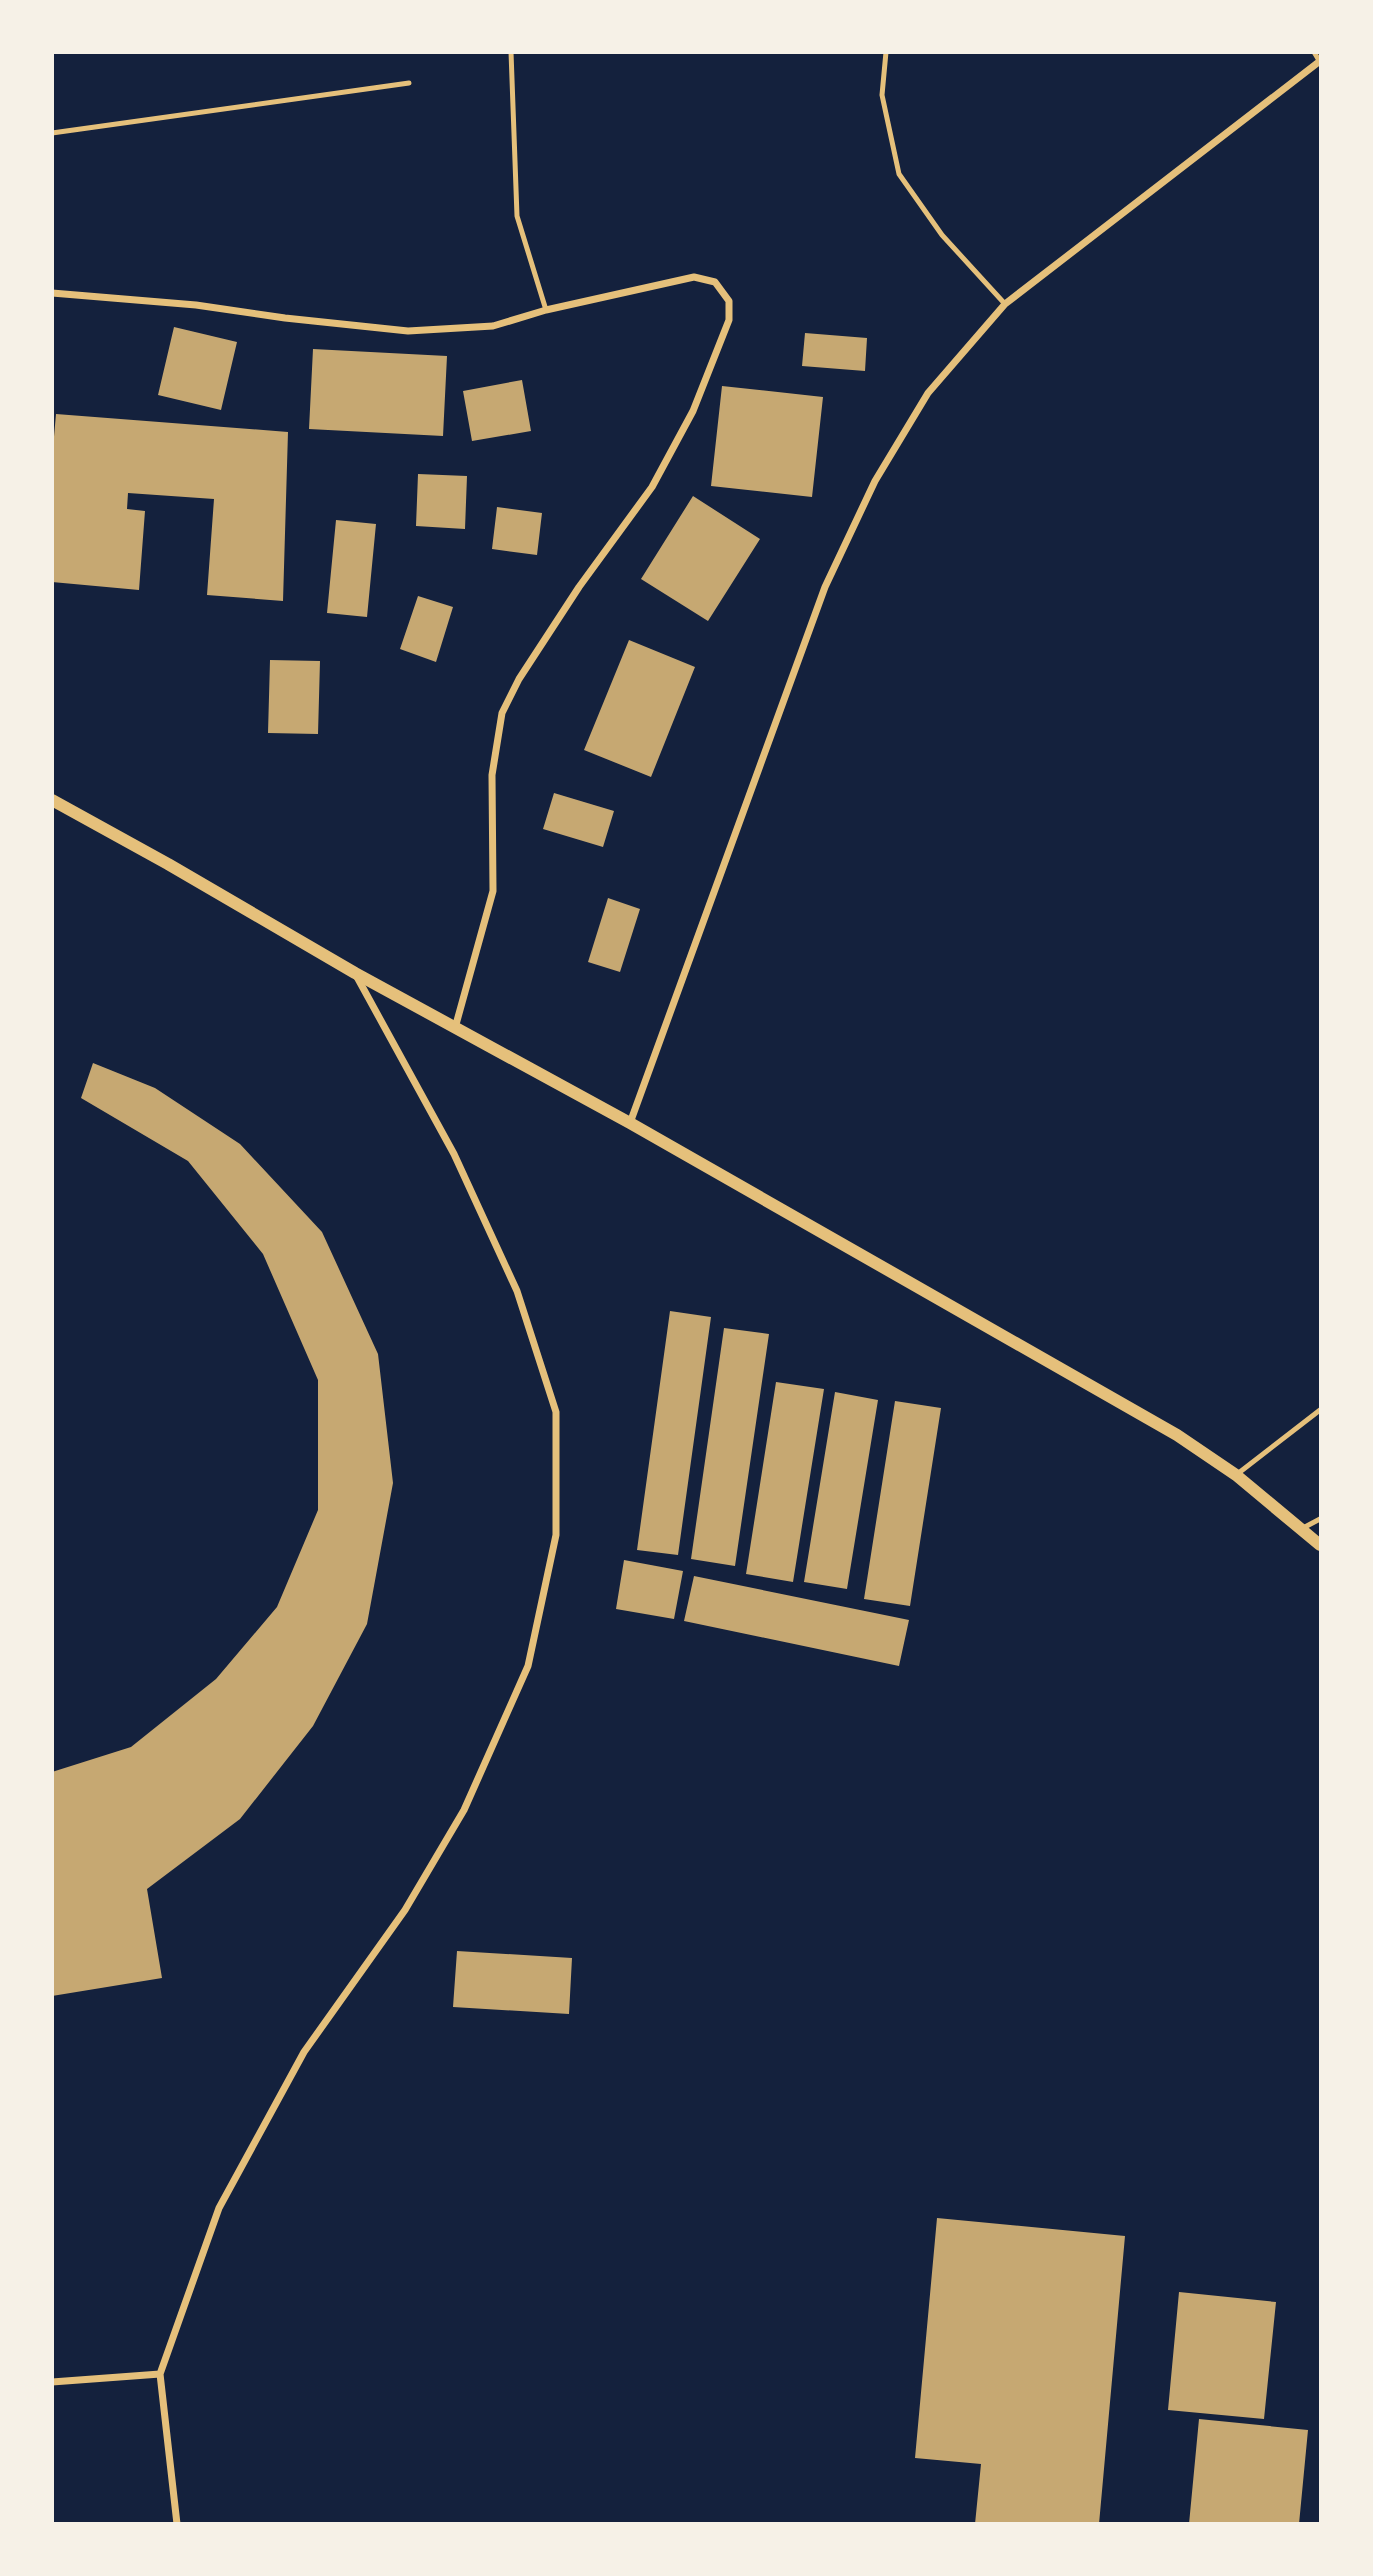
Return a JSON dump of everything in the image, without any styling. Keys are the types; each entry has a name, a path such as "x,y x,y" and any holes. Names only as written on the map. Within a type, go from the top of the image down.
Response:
{"street":[{"path":"630,1123 825,587 875,481 929,393 1005,304 1320,62"},
{"path":"52,293 196,305 408,331 493,326 546,310 694,277 715,282 729,301 729,320 693,411 652,487 579,587 519,679 502,713 492,775 493,891 455,1028"},
{"path":"52,800 355,973 630,1123 1177,1435 1236,1475 1321,1545"},
{"path":"177,2524 160,2374 219,2208 304,2052 405,1910 464,1810 528,1666 556,1535 556,1412 517,1290 454,1154 355,973"},
{"path":"52,2382 160,2374"}],"lane":[{"path":"511,52 517,216 546,310"},
{"path":"886,52 882,95 899,174 942,235 1005,304"},
{"path":"1314,52 1320,62"},
{"path":"52,134 409,83"},
{"path":"1236,1475 1321,1410"},
{"path":"1303,1528 1321,1518"}],"building":[{"path":"174,327 237,342 221,410 158,395"},
{"path":"805,333 867,338 865,371 802,366"},
{"path":"313,349 447,356 443,436 309,429"},
{"path":"522,380 531,431 472,441 463,391"},
{"path":"722,386 823,397 812,497 711,486"},
{"path":"56,414 288,432 283,601 207,595 214,499 128,493 127,509 145,511 139,590 52,582 52,459"},
{"path":"418,474 467,476 465,529 416,526"},
{"path":"693,496 760,539 708,621 641,579"},
{"path":"497,507 542,513 537,555 492,549"},
{"path":"336,520 376,524 367,617 327,613"},
{"path":"418,596 453,607 436,662 400,649"},
{"path":"629,640 695,667 651,777 584,750"},
{"path":"270,660 320,661 318,734 268,733"},
{"path":"554,793 614,811 603,847 543,829"},
{"path":"608,898 640,909 620,972 588,962"},
{"path":"93,1063 155,1088 240,1144 322,1232 378,1354 393,1483 367,1624 313,1726 240,1819 147,1889 162,1978 52,1996 52,1772 131,1747 216,1679 277,1607 318,1510 318,1380 263,1254 188,1161 81,1098"},
{"path":"670,1311 711,1317 678,1555 637,1550"},
{"path":"724,1328 769,1334 735,1566 691,1559"},
{"path":"776,1382 824,1389 793,1582 746,1574"},
{"path":"835,1392 878,1400 847,1589 804,1582"},
{"path":"895,1401 941,1408 910,1606 864,1599"},
{"path":"624,1560 683,1571 674,1619 616,1609"},
{"path":"694,1576 909,1620 899,1666 684,1621"},
{"path":"457,1951 572,1958 569,2014 453,2007"},
{"path":"937,2218 1125,2236 1099,2524 975,2524 981,2464 915,2458"},
{"path":"1179,2292 1276,2302 1264,2419 1168,2410"},
{"path":"1199,2419 1308,2430 1299,2524 1189,2524"}]}
